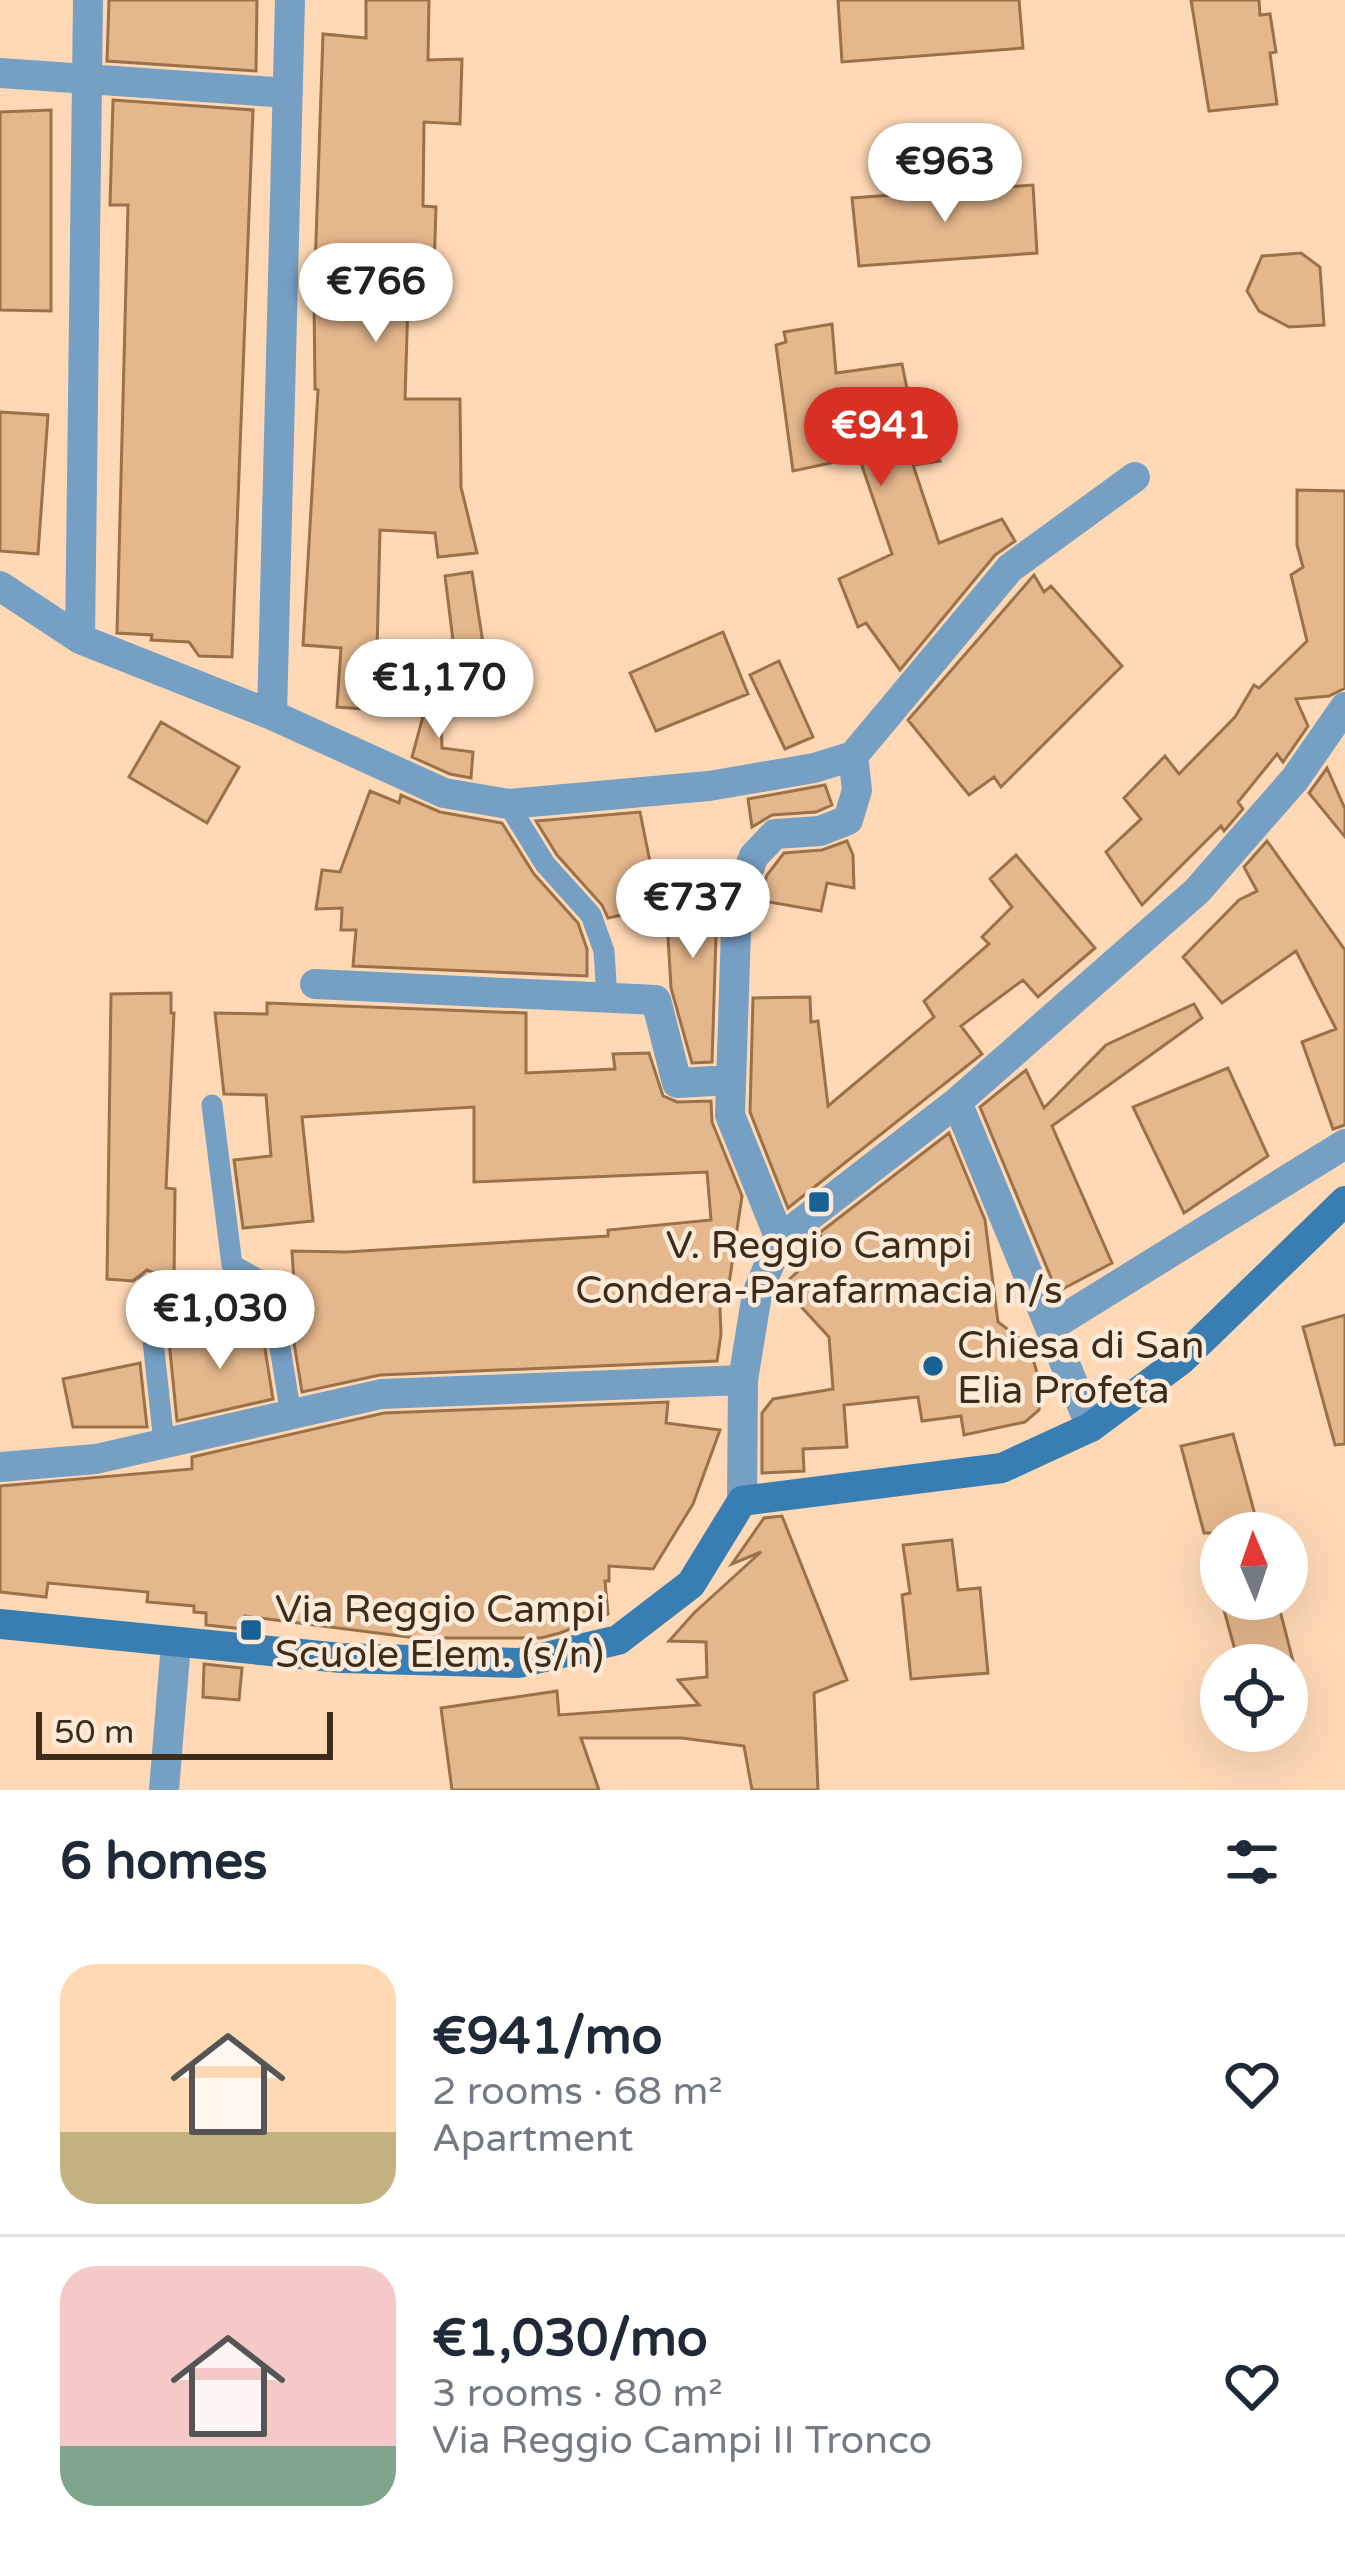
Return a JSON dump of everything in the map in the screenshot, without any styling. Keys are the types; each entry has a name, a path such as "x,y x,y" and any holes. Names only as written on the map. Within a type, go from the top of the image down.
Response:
{"main road":[{"path":"0,1624 340,1658 519,1663 618,1640 691,1584 742,1501 1001,1468 1091,1427 1181,1360 1345,1202"}],"street":[{"path":"80,640 88,0"},
{"path":"272,715 290,0"},
{"path":"0,74 288,93"},
{"path":"0,586 80,640 272,715 443,794 508,804 709,786 814,768 853,756 1010,568 1135,478"},
{"path":"742,1501 743,1380 757,1294 780,1239 957,1102 1197,891 1295,779 1345,707"},
{"path":"780,1239 730,1115 736,899 754,856 776,834 820,831 848,820 856,790 853,756"},
{"path":"315,984 656,1000 677,1083 731,1080"},
{"path":"957,1102 1091,1427"},
{"path":"1050,1328 1345,1144"},
{"path":"0,1467 96,1459 381,1394 743,1380"},
{"path":"164,1790 176,1643"}],"lane":[{"path":"508,804 545,864 591,915 604,950 607,998"},
{"path":"212,1105 232,1265 270,1286 291,1414"},
{"path":"147,1285 164,1443"}],"building":[{"path":"109,0 257,0 256,71 107,61"},
{"path":"366,0 429,0 428,60 462,59 460,124 424,122 423,206 436,207 433,301 408,301 405,399 460,399 461,487 477,553 438,557 435,533 380,530 377,651 423,655 419,713 337,707 341,648 303,645 318,390 314,298 323,34 366,38"},
{"path":"838,0 1019,0 1023,48 842,62"},
{"path":"1191,0 1259,0 1260,15 1270,14 1277,104 1209,111"},
{"path":"113,100 253,110 232,657 199,656 189,642 117,633 128,205 110,205"},
{"path":"51,110 51,311 0,310 0,112"},
{"path":"1033,185 1037,253 859,266 852,198"},
{"path":"1301,253 1320,267 1324,325 1289,327 1259,311 1247,291 1262,256"},
{"path":"832,324 836,373 902,364 913,418 940,461 913,465 939,543 1002,519 1015,541 995,555 900,670 866,623 858,627 839,579 892,554 859,457 793,471 776,345 786,342 784,332"},
{"path":"0,412 48,415 38,554 0,551"},
{"path":"1297,490 1345,491 1345,688 1329,696 1296,699 1308,726 1283,762 1277,754 1238,802 1243,809 1224,831 1221,826 1142,905 1106,852 1141,819 1124,798 1165,756 1179,774 1235,717 1254,685 1259,688 1307,641 1291,575 1303,567 1297,545"},
{"path":"472,572 487,669 457,673 445,576"},
{"path":"1034,575 1044,592 1051,586 1122,666 1001,787 994,777 969,795 908,720"},
{"path":"723,632 748,694 656,731 630,673"},
{"path":"779,661 813,737 785,749 750,675"},
{"path":"432,683 440,683 442,748 473,752 471,778 412,757"},
{"path":"161,722 239,767 207,823 129,777"},
{"path":"1327,768 1345,809 1345,837 1309,793"},
{"path":"825,785 832,805 816,812 772,815 752,827 748,799"},
{"path":"370,791 399,803 401,795 440,812 502,823 534,874 578,923 587,949 587,976 353,966 356,930 341,930 342,908 316,909 322,870 340,872"},
{"path":"640,812 659,907 608,918 536,821"},
{"path":"847,841 853,855 854,888 827,883 821,911 758,900 767,875 784,853 822,850"},
{"path":"1267,841 1345,950 1345,1125 1333,1129 1302,1042 1336,1029 1296,951 1222,1003 1183,957 1239,900 1257,891 1244,867"},
{"path":"1016,855 1095,948 1038,997 1023,980 961,1026 982,1054 788,1208 750,1112 753,998 810,997 811,1022 818,1021 828,1106 934,1017 924,1001 989,944 982,937 1012,907 990,879"},
{"path":"707,874 717,905 712,1062 692,1063 671,988 665,885"},
{"path":"171,993 166,1188 175,1189 174,1283 162,1282 147,1270 133,1281 107,1279 111,994"},
{"path":"267,1003 526,1013 526,1073 615,1069 613,1054 649,1053 663,1096 677,1102 711,1101 712,1122 742,1196 729,1284 719,1284 717,1361 380,1375 302,1392 290,1318 296,1317 292,1251 608,1236 608,1230 711,1220 707,1172 474,1182 474,1107 302,1117 313,1221 243,1228 234,1160 271,1156 266,1095 224,1094 215,1013 267,1014"},
{"path":"1194,1004 1202,1018 1052,1126 1112,1263 1057,1292 980,1107 1026,1070 1044,1108 1106,1045"},
{"path":"1228,1068 1268,1156 1184,1213 1133,1107"},
{"path":"949,1133 985,1220 998,1322 1029,1345 1042,1390 1039,1410 1025,1422 964,1435 961,1416 922,1421 918,1397 844,1405 847,1447 803,1449 804,1471 762,1473 762,1413 773,1399 833,1389 829,1337 782,1286 830,1242 818,1234"},
{"path":"1345,1315 1345,1444 1335,1445 1303,1327"},
{"path":"261,1324 273,1399 177,1421 169,1341"},
{"path":"140,1363 147,1427 73,1427 63,1379"},
{"path":"668,1402 666,1423 720,1430 693,1504 653,1569 609,1566 609,1581 605,1581 608,1614 560,1633 541,1638 416,1638 245,1616 244,1629 206,1625 206,1613 194,1612 194,1606 147,1602 148,1592 48,1583 46,1597 0,1592 0,1486 192,1469 192,1457 384,1413"},
{"path":"1233,1434 1254,1512 1200,1512 1200,1518 1181,1446"},
{"path":"782,1516 847,1680 814,1693 818,1790 752,1790 744,1746 682,1738 581,1738 599,1790 452,1790 441,1708 557,1691 559,1715 699,1705 678,1680 707,1677 706,1642 669,1641 761,1552 732,1564 764,1518"},
{"path":"952,1540 958,1590 980,1588 988,1673 911,1679 902,1595 910,1593 903,1545"},
{"path":"1227,1620 1282,1620 1289,1644 1233,1644"},
{"path":"204,1664 242,1668 239,1700 203,1697"}],"place":[{"name":"V. Reggio Campi Condera-Parafarmacia n/s","path":"819,1202"},
{"name":"Chiesa di San Elia Profeta","path":"933,1366"},
{"name":"Via Reggio Campi Scuole Elem. (s/n)","path":"251,1630"}]}
